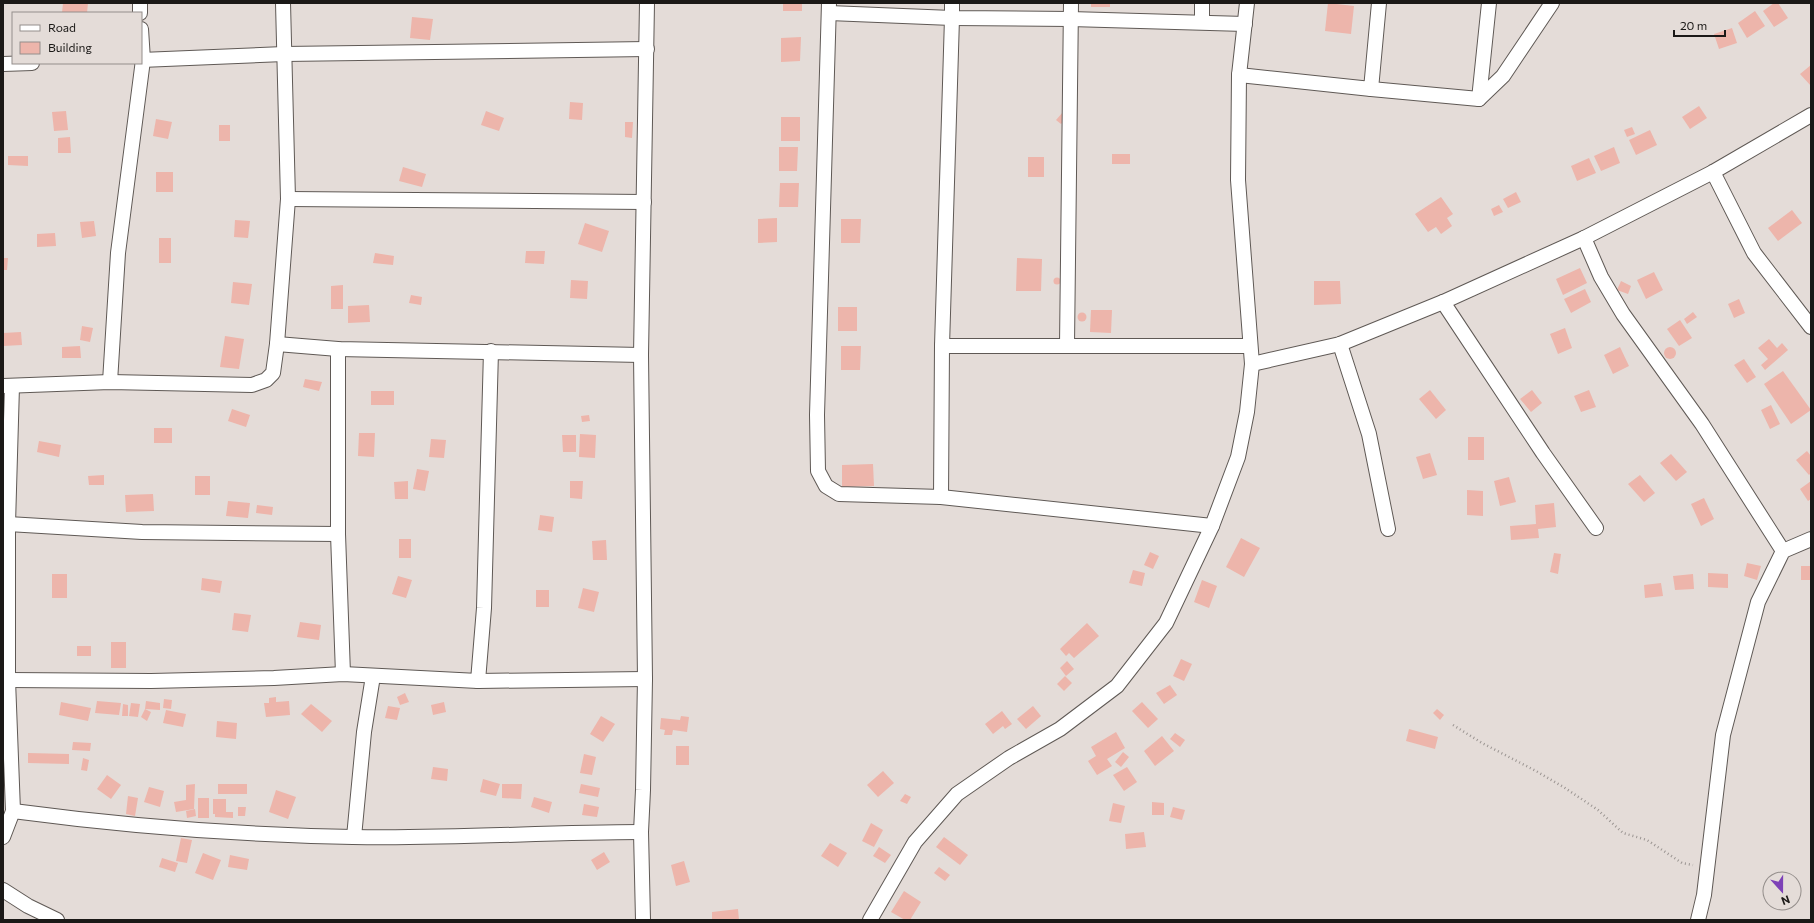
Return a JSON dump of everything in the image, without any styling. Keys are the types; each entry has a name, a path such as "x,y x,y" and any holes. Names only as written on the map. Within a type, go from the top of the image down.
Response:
{"street":[{"path":"3,837 13,811 8,680 7,386 110,382 252,385 266,380 273,372 277,344 288,199 283,3"},
{"path":"643,920 641,832 644,790 645,678 641,355 648,3"},
{"path":"941,497 942,346 952,3"},
{"path":"1067,345 1071,3"},
{"path":"1202,3 1202,22"},
{"path":"870,920 915,842 957,794 1009,758 1060,730 1117,686 1166,623 1212,526 1238,457 1247,412 1252,364 1238,180 1239,75 1247,3"},
{"path":"1371,89 1379,3"},
{"path":"1479,98 1489,3"},
{"path":"1239,75 1371,89 1479,98 1503,76 1552,3"},
{"path":"1212,526 941,497 839,494 826,486 818,471 816,415 829,8 952,18 1070,19 1245,24"},
{"path":"142,60 284,54 647,49"},
{"path":"110,382 118,253 142,64"},
{"path":"1252,364 1340,344 1443,302 1584,238 1713,172 1811,115"},
{"path":"1713,172 1754,253 1811,327"},
{"path":"288,199 644,202"},
{"path":"1584,238 1601,277 1623,314 1702,424 1783,551"},
{"path":"1443,302 1521,420 1596,528"},
{"path":"277,344 338,349 641,355"},
{"path":"1340,344 1369,434 1388,529"},
{"path":"942,346 1250,346"},
{"path":"338,349 338,534 343,674"},
{"path":"478,681 484,608 490,351"},
{"path":"8,524 134,532 338,534"},
{"path":"1698,920 1704,895 1706,868 1713,827 1722,735 1758,602 1783,551 1811,538"},
{"path":"8,680 251,679 343,674 478,681 645,678"},
{"path":"354,837 364,732 373,676"},
{"path":"13,811 180,830 354,837 502,836 641,832"},
{"path":"3,890 28,906 57,920"}],"path":[{"path":"1453,725 1482,743 1565,788 1598,810 1623,832 1646,840 1682,863 1706,868"}],"building":[{"path":"63,3 88,3 87,12 62,12"},
{"path":"783,3 802,3 802,11 783,11"},
{"path":"1091,3 1110,3 1110,7 1091,7"},
{"path":"1328,3 1354,6 1351,34 1325,31"},
{"path":"1774,3 1778,3 1788,18 1774,27 1763,11"},
{"path":"1755,11 1765,26 1747,38 1738,23"},
{"path":"412,17 433,19 430,40 410,38"},
{"path":"1732,28 1737,43 1719,49 1714,34"},
{"path":"801,37 800,61 781,62 781,38"},
{"path":"1811,65 1811,86 1800,74"},
{"path":"570,102 583,103 582,120 569,119"},
{"path":"1699,106 1707,118 1690,129 1682,117"},
{"path":"66,111 68,130 54,131 52,112"},
{"path":"486,111 504,118 499,131 481,125"},
{"path":"1063,112 1068,117 1061,124 1056,120"},
{"path":"781,117 800,117 800,141 781,141"},
{"path":"156,119 172,122 168,139 153,136"},
{"path":"625,122 633,122 632,138 625,137"},
{"path":"219,125 230,125 230,141 219,141"},
{"path":"1632,127 1635,134 1627,137 1624,130"},
{"path":"1650,130 1657,145 1636,155 1629,140"},
{"path":"70,137 71,153 58,153 58,138"},
{"path":"779,147 798,147 797,171 779,171"},
{"path":"1614,147 1620,163 1601,171 1594,156"},
{"path":"1112,154 1130,154 1130,164 1112,164"},
{"path":"8,156 28,156 28,166 8,165"},
{"path":"1028,157 1044,157 1044,177 1028,177"},
{"path":"1589,158 1596,173 1577,181 1571,166"},
{"path":"403,167 426,174 422,187 399,181"},
{"path":"156,172 173,172 173,192 156,192"},
{"path":"780,183 799,183 798,207 779,207"},
{"path":"1516,192 1521,202 1508,208 1503,199"},
{"path":"1441,197 1453,214 1447,218 1452,226 1441,234 1436,227 1428,232 1415,214"},
{"path":"1499,205 1503,212 1494,216 1491,209"},
{"path":"1792,210 1802,223 1778,241 1768,228"},
{"path":"777,218 777,242 758,243 758,219"},
{"path":"841,219 861,219 860,243 841,243"},
{"path":"235,220 250,221 248,238 234,237"},
{"path":"94,221 96,236 82,238 80,222"},
{"path":"585,223 609,231 602,252 578,244"},
{"path":"55,233 56,246 37,247 37,234"},
{"path":"159,238 171,238 171,263 159,263"},
{"path":"526,251 545,251 544,264 525,263"},
{"path":"375,253 394,256 393,265 373,263"},
{"path":"3,258 8,258 7,270 3,270"},
{"path":"1017,258 1042,259 1041,291 1016,291"},
{"path":"1580,268 1587,283 1563,295 1556,279"},
{"path":"1654,272 1663,290 1646,299 1637,280"},
{"path":"1057,277 1061,281 1057,285 1053,281"},
{"path":"571,280 588,281 587,299 570,298"},
{"path":"1314,281 1340,281 1341,304 1314,305"},
{"path":"1621,281 1631,286 1628,294 1617,290"},
{"path":"233,282 252,284 249,305 231,303"},
{"path":"343,285 343,309 331,309 331,286"},
{"path":"1585,289 1591,302 1571,313 1564,299"},
{"path":"411,295 422,297 421,305 409,303"},
{"path":"1739,299 1745,313 1734,318 1728,304"},
{"path":"369,305 370,322 348,323 348,306"},
{"path":"838,307 857,307 857,331 838,331"},
{"path":"1091,310 1112,310 1111,333 1090,332"},
{"path":"1693,312 1697,317 1687,324 1684,319"},
{"path":"1080,313 1084,313 1086,317 1084,321 1080,321 1078,319 1078,315"},
{"path":"1680,320 1692,338 1679,346 1667,329"},
{"path":"82,326 93,328 90,342 80,340"},
{"path":"1565,328 1572,348 1558,354 1550,334"},
{"path":"21,332 22,345 3,346 3,333"},
{"path":"225,336 244,339 239,369 220,367"},
{"path":"1769,339 1777,348 1782,343 1788,350 1765,370 1761,365 1768,359 1758,348"},
{"path":"80,346 81,358 62,358 62,347"},
{"path":"841,346 861,346 860,370 841,370"},
{"path":"1620,347 1629,366 1613,374 1604,355"},
{"path":"1670,347 1674,349 1676,353 1674,357 1670,359 1666,357 1664,353 1666,349"},
{"path":"1744,359 1756,377 1747,383 1734,365"},
{"path":"1783,371 1811,410 1791,424 1764,384"},
{"path":"305,379 322,382 319,391 303,387"},
{"path":"1430,390 1446,410 1436,419 1419,399"},
{"path":"1532,390 1542,403 1531,412 1520,399"},
{"path":"1589,390 1596,407 1581,412 1574,396"},
{"path":"371,391 394,391 394,405 371,405"},
{"path":"1771,405 1780,424 1770,429 1761,410"},
{"path":"232,409 250,415 246,427 228,421"},
{"path":"589,415 590,421 582,422 581,416"},
{"path":"154,428 172,428 172,443 154,443"},
{"path":"359,433 375,433 374,457 358,456"},
{"path":"580,434 596,435 595,458 579,457"},
{"path":"562,435 576,435 576,452 563,452"},
{"path":"1468,437 1484,437 1484,460 1468,460"},
{"path":"431,439 446,440 444,458 429,457"},
{"path":"39,441 61,445 59,457 37,452"},
{"path":"1807,451 1811,456 1811,473 1809,475 1796,460"},
{"path":"1430,453 1437,475 1423,479 1416,457"},
{"path":"1671,454 1687,472 1676,481 1660,463"},
{"path":"873,464 874,486 842,487 842,465"},
{"path":"417,469 429,471 425,491 413,489"},
{"path":"104,475 104,485 89,485 88,476"},
{"path":"1640,475 1655,493 1644,502 1628,484"},
{"path":"195,476 210,476 210,495 195,495"},
{"path":"1509,477 1516,502 1500,506 1494,481"},
{"path":"408,481 408,499 395,499 394,482"},
{"path":"570,481 583,481 582,499 570,498"},
{"path":"1811,481 1811,499 1808,501 1800,489"},
{"path":"1467,490 1483,491 1483,516 1467,515"},
{"path":"153,494 154,511 126,512 125,495"},
{"path":"1704,498 1714,519 1701,526 1691,504"},
{"path":"228,501 250,503 248,518 226,516"},
{"path":"1554,503 1556,527 1538,529 1539,538 1511,540 1510,526 1536,524 1535,505"},
{"path":"257,505 273,507 272,515 256,513"},
{"path":"540,515 554,517 552,532 538,530"},
{"path":"1241,538 1260,548 1244,577 1226,567"},
{"path":"399,539 411,539 411,558 399,558"},
{"path":"606,540 607,560 593,560 592,541"},
{"path":"1150,552 1159,556 1153,569 1144,565"},
{"path":"1554,553 1561,554 1558,574 1550,572"},
{"path":"1747,563 1761,566 1757,580 1744,576"},
{"path":"1801,566 1811,566 1811,580 1801,580"},
{"path":"1133,570 1145,573 1142,586 1129,583"},
{"path":"1708,573 1728,574 1728,588 1708,587"},
{"path":"52,574 67,574 67,598 52,598"},
{"path":"1693,574 1694,589 1675,590 1673,576"},
{"path":"398,576 412,580 406,598 392,594"},
{"path":"202,578 222,581 220,593 201,590"},
{"path":"1202,580 1217,586 1209,608 1194,602"},
{"path":"1661,583 1663,596 1645,598 1644,585"},
{"path":"583,588 599,592 594,612 578,608"},
{"path":"536,590 549,590 549,607 536,607"},
{"path":"234,613 251,615 248,632 232,630"},
{"path":"300,622 321,625 319,640 297,637"},
{"path":"1087,623 1099,636 1074,658 1069,653 1066,656 1060,649"},
{"path":"111,642 126,642 126,668 111,668"},
{"path":"77,646 91,646 91,656 77,656"},
{"path":"1181,659 1192,664 1184,681 1173,676"},
{"path":"1067,661 1074,669 1066,676 1060,668"},
{"path":"1065,676 1072,683 1064,691 1057,684"},
{"path":"1170,685 1177,695 1164,704 1156,693"},
{"path":"405,693 409,702 400,705 397,697"},
{"path":"276,697 276,702 289,701 290,715 266,717 264,703 269,703 269,698"},
{"path":"164,699 172,700 171,709 163,708"},
{"path":"97,701 121,703 119,715 95,713"},
{"path":"146,701 160,703 160,710 145,709"},
{"path":"61,702 91,708 88,721 59,715"},
{"path":"444,702 446,712 433,715 431,705"},
{"path":"1142,702 1158,719 1148,728 1132,711"},
{"path":"131,703 140,704 138,717 129,716"},
{"path":"123,704 128,705 128,716 122,716"},
{"path":"311,704 332,721 322,732 301,714"},
{"path":"388,706 400,708 397,720 385,718"},
{"path":"1033,706 1041,716 1026,729 1017,719"},
{"path":"145,709 151,712 147,721 141,717"},
{"path":"1437,709 1444,715 1440,720 1433,713"},
{"path":"166,710 186,714 183,727 163,723"},
{"path":"1002,711 1012,724 1005,729 1003,726 993,734 985,724"},
{"path":"601,716 615,724 603,742 590,734"},
{"path":"681,716 689,717 687,732 673,730 672,735 664,735 665,730 660,729 661,718 680,720"},
{"path":"217,721 237,723 236,739 216,737"},
{"path":"1409,729 1438,737 1435,749 1406,741"},
{"path":"1116,732 1125,748 1107,759 1112,766 1097,775 1088,761 1096,756 1091,747"},
{"path":"1175,733 1185,740 1180,747 1170,739"},
{"path":"1162,736 1174,751 1155,766 1144,751"},
{"path":"73,742 91,743 90,751 72,750"},
{"path":"676,746 689,746 689,765 676,765"},
{"path":"1123,752 1129,757 1121,767 1115,762"},
{"path":"28,753 69,754 69,764 28,763"},
{"path":"584,754 596,757 592,775 580,773"},
{"path":"83,758 89,760 87,771 81,770"},
{"path":"433,767 448,769 447,781 431,779"},
{"path":"1127,767 1137,782 1124,791 1113,775"},
{"path":"883,771 894,783 878,797 867,785"},
{"path":"107,775 121,785 111,799 97,789"},
{"path":"483,779 500,784 496,796 480,792"},
{"path":"195,784 194,809 176,812 174,802 186,800 186,785"},
{"path":"218,784 247,784 247,794 218,794"},
{"path":"502,784 522,784 521,799 502,798"},
{"path":"581,784 600,788 598,797 579,793"},
{"path":"149,787 164,791 160,807 144,802"},
{"path":"276,790 296,797 288,819 269,812"},
{"path":"905,794 911,797 907,804 900,801"},
{"path":"128,796 138,798 135,816 126,814"},
{"path":"534,797 552,802 549,813 531,807"},
{"path":"198,798 209,798 209,818 198,818"},
{"path":"213,799 226,799 226,812 233,812 233,818 215,817 215,814 213,814"},
{"path":"1152,802 1164,803 1164,815 1152,815"},
{"path":"1113,803 1125,806 1121,823 1109,821"},
{"path":"584,804 599,807 597,817 582,815"},
{"path":"238,807 246,807 245,816 238,816"},
{"path":"1173,807 1185,810 1182,820 1170,817"},
{"path":"195,809 196,816 187,818 186,811"},
{"path":"871,823 883,830 874,847 862,841"},
{"path":"1144,832 1146,847 1126,849 1125,834"},
{"path":"944,837 968,855 960,865 936,847"},
{"path":"181,838 192,840 187,863 176,861"},
{"path":"830,843 847,853 838,867 821,856"},
{"path":"879,847 891,855 885,863 873,856"},
{"path":"604,852 610,862 597,870 591,860"},
{"path":"203,853 221,860 213,880 195,873"},
{"path":"230,855 249,859 247,870 228,867"},
{"path":"162,858 178,863 175,872 159,867"},
{"path":"684,861 690,882 676,886 671,865"},
{"path":"939,867 950,875 945,881 934,873"},
{"path":"904,891 921,902 910,920 905,920 891,912"},
{"path":"738,909 739,920 712,920 712,912"}]}
